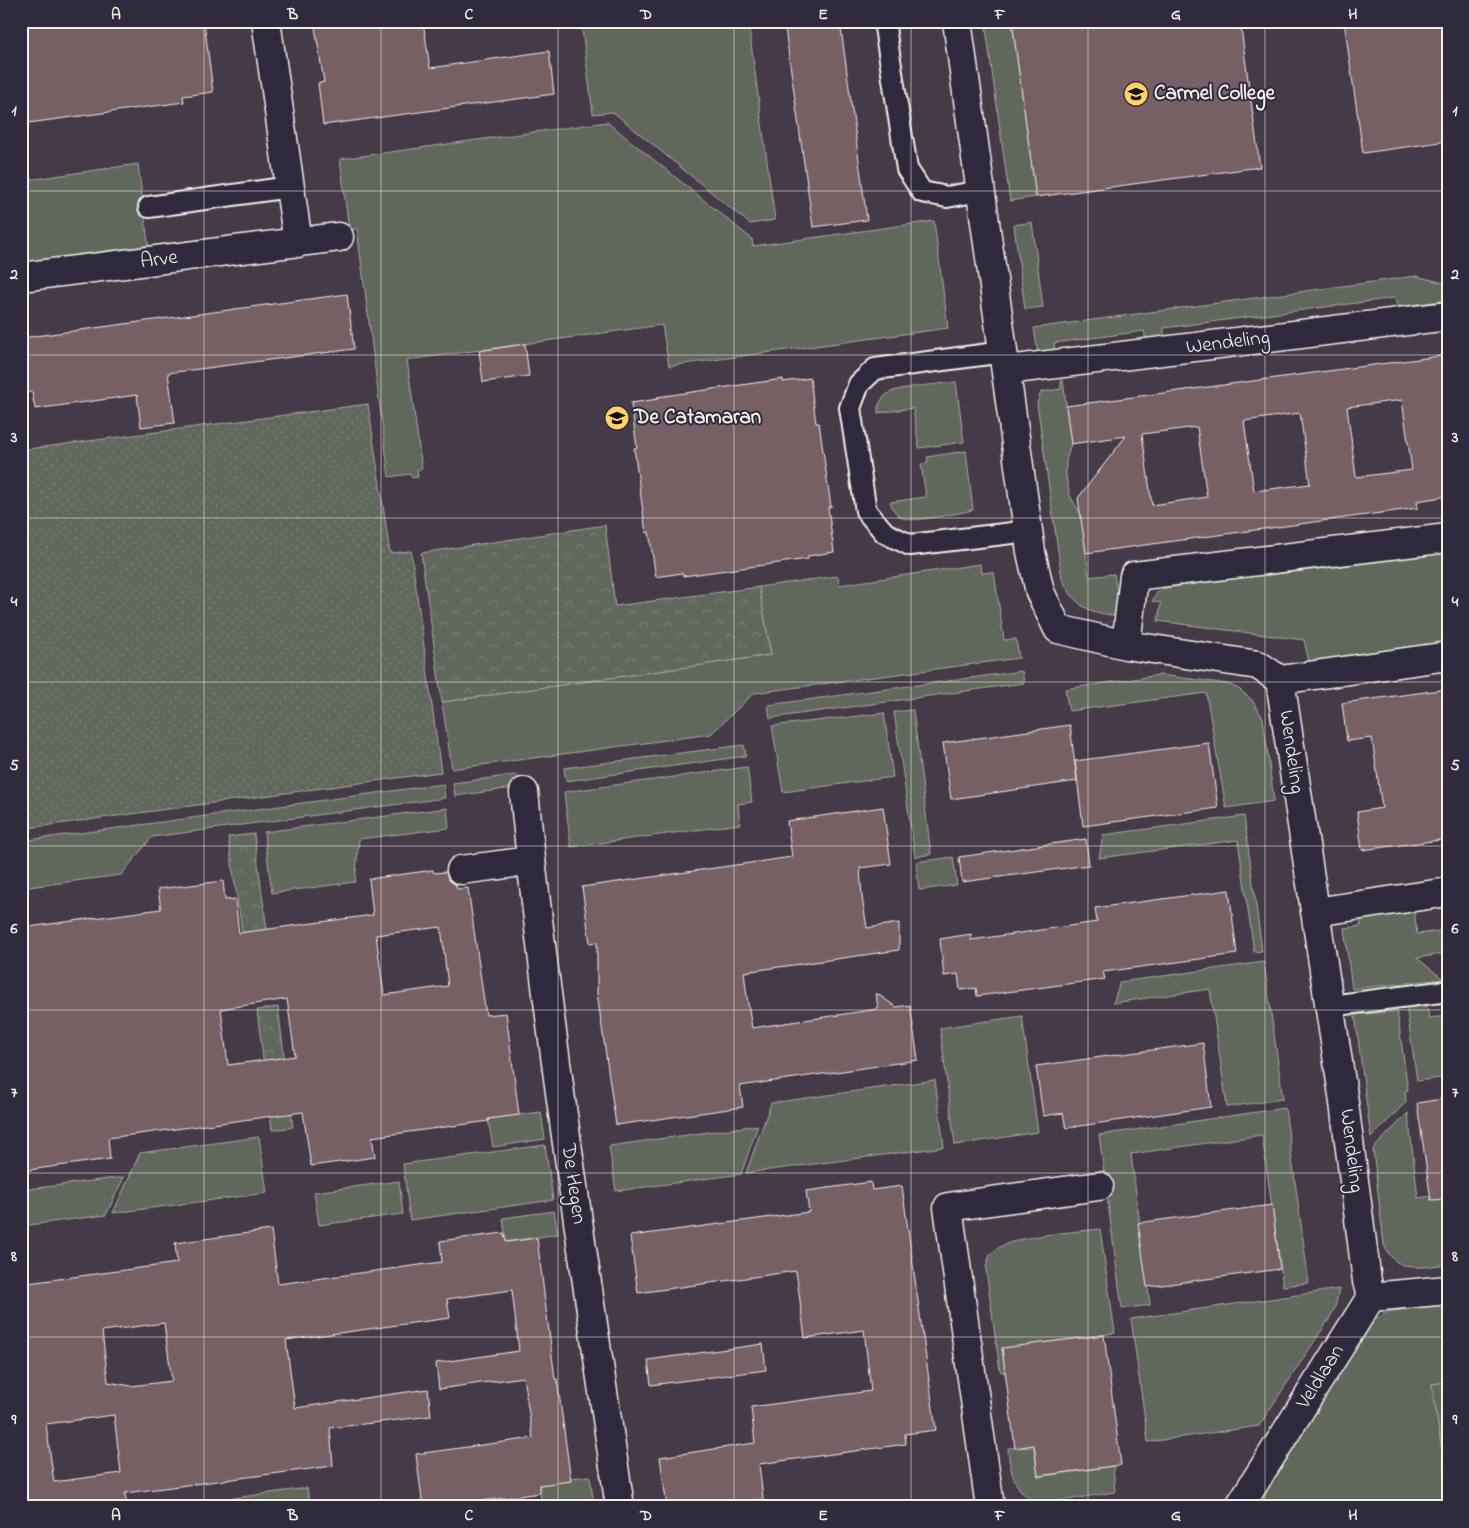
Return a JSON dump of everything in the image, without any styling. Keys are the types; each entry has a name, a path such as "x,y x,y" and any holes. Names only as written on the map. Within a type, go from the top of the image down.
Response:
{"street":[{"path":"266,21 298,243"},
{"name":"Wendeling","path":"957,21 1006,361 1031,552 1040,592 1058,629 1126,645 1258,665 1280,680 1448,656"},
{"name":"Arve","path":"21,277 340,237"},
{"name":"Wendeling","path":"1006,361 1448,316"},
{"path":"1126,645 1134,576 1448,538"},
{"name":"Wendeling","path":"1280,680 1330,1006 1371,1297"},
{"name":"De Hegen","path":"524,792 531,861 575,1203 620,1507"},
{"path":"461,870 531,861"},
{"path":"1315,912 1448,892"},
{"path":"990,1507 948,1207 1100,1186"},
{"path":"1371,1297 1448,1290"},
{"name":"Veldlaan","path":"1234,1506 1371,1297"}],"lane":[{"path":"884,21 907,169 922,192 946,198 980,191"},
{"path":"149,206 290,187"},
{"path":"1006,361 875,369 859,384 850,408 866,511 885,533 910,545 1029,530"},
{"path":"1330,1006 1448,991"}],"green space":[{"path":"581,21 748,21 775,220 750,224 613,112 593,114"},
{"path":"985,21 1012,21 1036,197 1010,201"},
{"path":"607,122 752,239 753,246 934,221 948,328 669,366 662,325 407,360 422,469 417,470 418,477 412,478 410,474 389,477 357,229 349,230 340,159"},
{"path":"138,164 149,251 21,269 21,181"},
{"path":"1032,222 1043,307 1025,309 1014,225"},
{"path":"1416,276 1448,284 1448,300 1397,307 1395,298 1164,328 1164,338 1146,340 1144,331 1054,343 1055,353 1038,354 1034,328"},
{"path":"1063,380 1071,444 1066,460 1066,476 1070,496 1081,514 1089,577 1114,574 1120,611 1116,616 1097,612 1083,606 1072,596 1062,579 1037,403 1041,392 1061,389 1061,381"},
{"path":"956,382 964,442 919,448 913,408 878,413 878,407 882,399 894,391 910,387"},
{"path":"368,404 390,553 411,551 441,772 21,829 21,450"},
{"path":"966,451 973,510 912,520 900,517 896,513 890,502 926,497 921,464 928,463 927,457"},
{"path":"605,525 615,606 759,587 771,655 442,702 421,553"},
{"path":"1448,550 1448,643 1309,662 1304,640 1158,621 1161,603 1152,601 1157,593 1165,588"},
{"path":"980,564 982,573 994,572 1004,640 1016,639 1019,658 754,693 711,734 452,769 442,702 771,655 759,587 838,576 839,585"},
{"path":"1022,671 1024,683 770,718 768,705"},
{"path":"1160,675 1228,684 1239,689 1252,700 1263,718 1274,801 1226,808 1206,693 1069,711 1065,689"},
{"path":"913,710 931,854 915,857 894,712"},
{"path":"884,713 893,777 783,792 772,726"},
{"path":"744,745 746,756 566,781 564,768"},
{"path":"747,767 752,802 738,804 740,824 571,847 564,792"},
{"path":"515,775 520,779 521,787 455,796 453,783"},
{"path":"443,784 445,798 152,837 121,875 21,888 21,841"},
{"path":"447,808 449,828 359,839 355,882 272,893 264,832"},
{"path":"1244,816 1262,951 1254,952 1238,840 1099,858 1103,835"},
{"path":"254,834 272,968 248,971 228,837"},
{"path":"953,857 957,885 919,890 916,862"},
{"path":"1414,908 1417,934 1448,930 1448,953 1417,958 1443,979 1352,989 1344,928 1361,926 1360,916"},
{"path":"1264,962 1283,1099 1227,1107 1210,989 1113,1003 1120,982"},
{"path":"1426,1001 1429,1018 1448,1016 1448,1077 1417,1081 1406,1004"},
{"path":"278,1007 293,1127 272,1130 257,1010"},
{"path":"1397,1011 1408,1090 1405,1091 1406,1102 1371,1138 1355,1015"},
{"path":"1022,1016 1038,1132 955,1145 940,1028"},
{"path":"935,1080 944,1147 746,1173 771,1103"},
{"path":"1285,1108 1309,1283 1283,1286 1262,1135 1131,1154 1150,1305 1122,1309 1099,1135"},
{"path":"541,1112 545,1139 493,1147 488,1119"},
{"path":"1408,1113 1418,1198 1441,1195 1443,1207 1448,1207 1448,1264 1419,1267 1403,1265 1389,1255 1384,1245 1373,1149"},
{"path":"758,1125 741,1174 616,1191 609,1146"},
{"path":"259,1137 267,1193 113,1213 140,1153"},
{"path":"545,1145 553,1200 410,1220 403,1164"},
{"path":"124,1177 106,1215 21,1226 21,1190"},
{"path":"399,1181 403,1214 319,1225 314,1192"},
{"path":"554,1211 558,1234 506,1242 503,1218"},
{"path":"1100,1229 1115,1333 1002,1349 1005,1373 1000,1371 986,1269 991,1254 1011,1242 1059,1233"},
{"path":"1339,1289 1335,1308 1329,1319 1259,1426 1148,1442 1131,1319"},
{"path":"1448,1303 1448,1382 1432,1384 1448,1490 1448,1507 1257,1507 1263,1494 1373,1321 1387,1312"},
{"path":"1448,1382 1448,1490 1432,1384"},
{"path":"1034,1447 1038,1477 1113,1466 1115,1492 1051,1502 1035,1501 1017,1486 1011,1471 1008,1448"},
{"path":"590,1476 594,1507 542,1507 539,1485 570,1481 570,1478"},
{"path":"307,1488 310,1507 168,1507"}],"building":[{"path":"21,21 204,21 213,92 183,96 184,102 21,124"},
{"path":"314,21 423,21 430,68 549,51 554,94 323,125 318,83 324,82"},
{"path":"784,21 840,21 867,220 813,227"},
{"name":"Carmel College","path":"1012,21 1240,21 1260,167 1036,197"},
{"path":"1344,21 1448,21 1448,141 1363,153"},
{"path":"347,294 354,349 168,373 175,423 141,427 137,395 35,409 32,392 21,393 21,338"},
{"path":"525,344 529,376 483,382 479,351"},
{"path":"1448,355 1448,496 1417,501 1418,508 1086,553 1078,498 1126,436 1071,444 1066,406","holes":["1402,400 1412,470 1356,477 1347,407","1300,413 1310,484 1254,491 1244,421","1197,427 1207,497 1152,505 1142,434"]},
{"path":"810,378 816,423 819,423 831,507 828,507 834,552 808,556 808,559 683,576 682,573 656,577 649,532 646,533 634,448 637,448 631,403 658,399 657,397 783,379 783,382"},
{"path":"1448,689 1448,839 1362,850 1357,812 1382,808 1372,738 1347,741 1342,703"},
{"path":"1070,725 1077,781 951,799 943,743"},
{"path":"1209,743 1218,808 1083,826 1075,761"},
{"path":"883,807 891,864 860,868 862,897 867,928 899,923 899,950 744,972 747,997 752,1028 878,1009 876,993 896,1007 910,1005 918,1060 740,1086 743,1107 616,1125 597,993 597,942 590,943 582,887 792,857 787,821"},
{"path":"1086,839 1089,865 962,882 959,857"},
{"path":"433,870 434,873 446,872 449,880 456,885 457,889 468,888 486,1015 506,1013 519,1115 372,1137 375,1157 311,1166 303,1112 108,1138 110,1159 21,1171 21,928 161,909 158,889 223,881 225,900 235,899 239,933 373,915 369,879","holes":["441,927 448,986 384,995 376,935","287,999 295,1056 228,1065 221,1009"]},
{"path":"1229,890 1237,954 1103,972 1105,979 977,996 976,988 960,990 958,974 944,976 940,939 971,934 971,940 1097,922 1095,908"},
{"path":"1203,1043 1211,1107 1066,1128 1063,1113 1043,1116 1036,1066"},
{"path":"1448,1098 1448,1199 1431,1200 1417,1103"},
{"path":"871,1182 872,1190 902,1186 936,1430 905,1434 906,1444 759,1464 763,1499 709,1507 667,1507 660,1457 755,1443 751,1407 871,1391 864,1330 805,1338 796,1271 638,1293 630,1236 809,1212 806,1191"},
{"path":"1272,1205 1280,1269 1147,1287 1138,1223"},
{"path":"271,1230 278,1284 442,1262 440,1241 504,1233 506,1242 537,1238 555,1379 557,1379 571,1481 539,1485 540,1493 439,1507 423,1507 416,1454 533,1438 523,1377 439,1389 436,1363 519,1351 512,1290 447,1299 450,1318 286,1340 295,1408 428,1389 431,1416 330,1428 333,1466 125,1493 127,1507 21,1507 21,1486 26,1486 21,1448 21,1284 177,1263 175,1243","holes":["164,1323 172,1381 131,1386 108,1382 102,1331","114,1415 121,1473 54,1482 46,1424"]},
{"path":"1104,1335 1121,1465 1038,1476 1034,1445 1015,1448 1002,1348"},
{"path":"763,1344 766,1370 651,1385 648,1360"}],"place":[{"name":"Carmel College","path":"1136,94"},
{"name":"De Catamaran","path":"617,418"}]}
